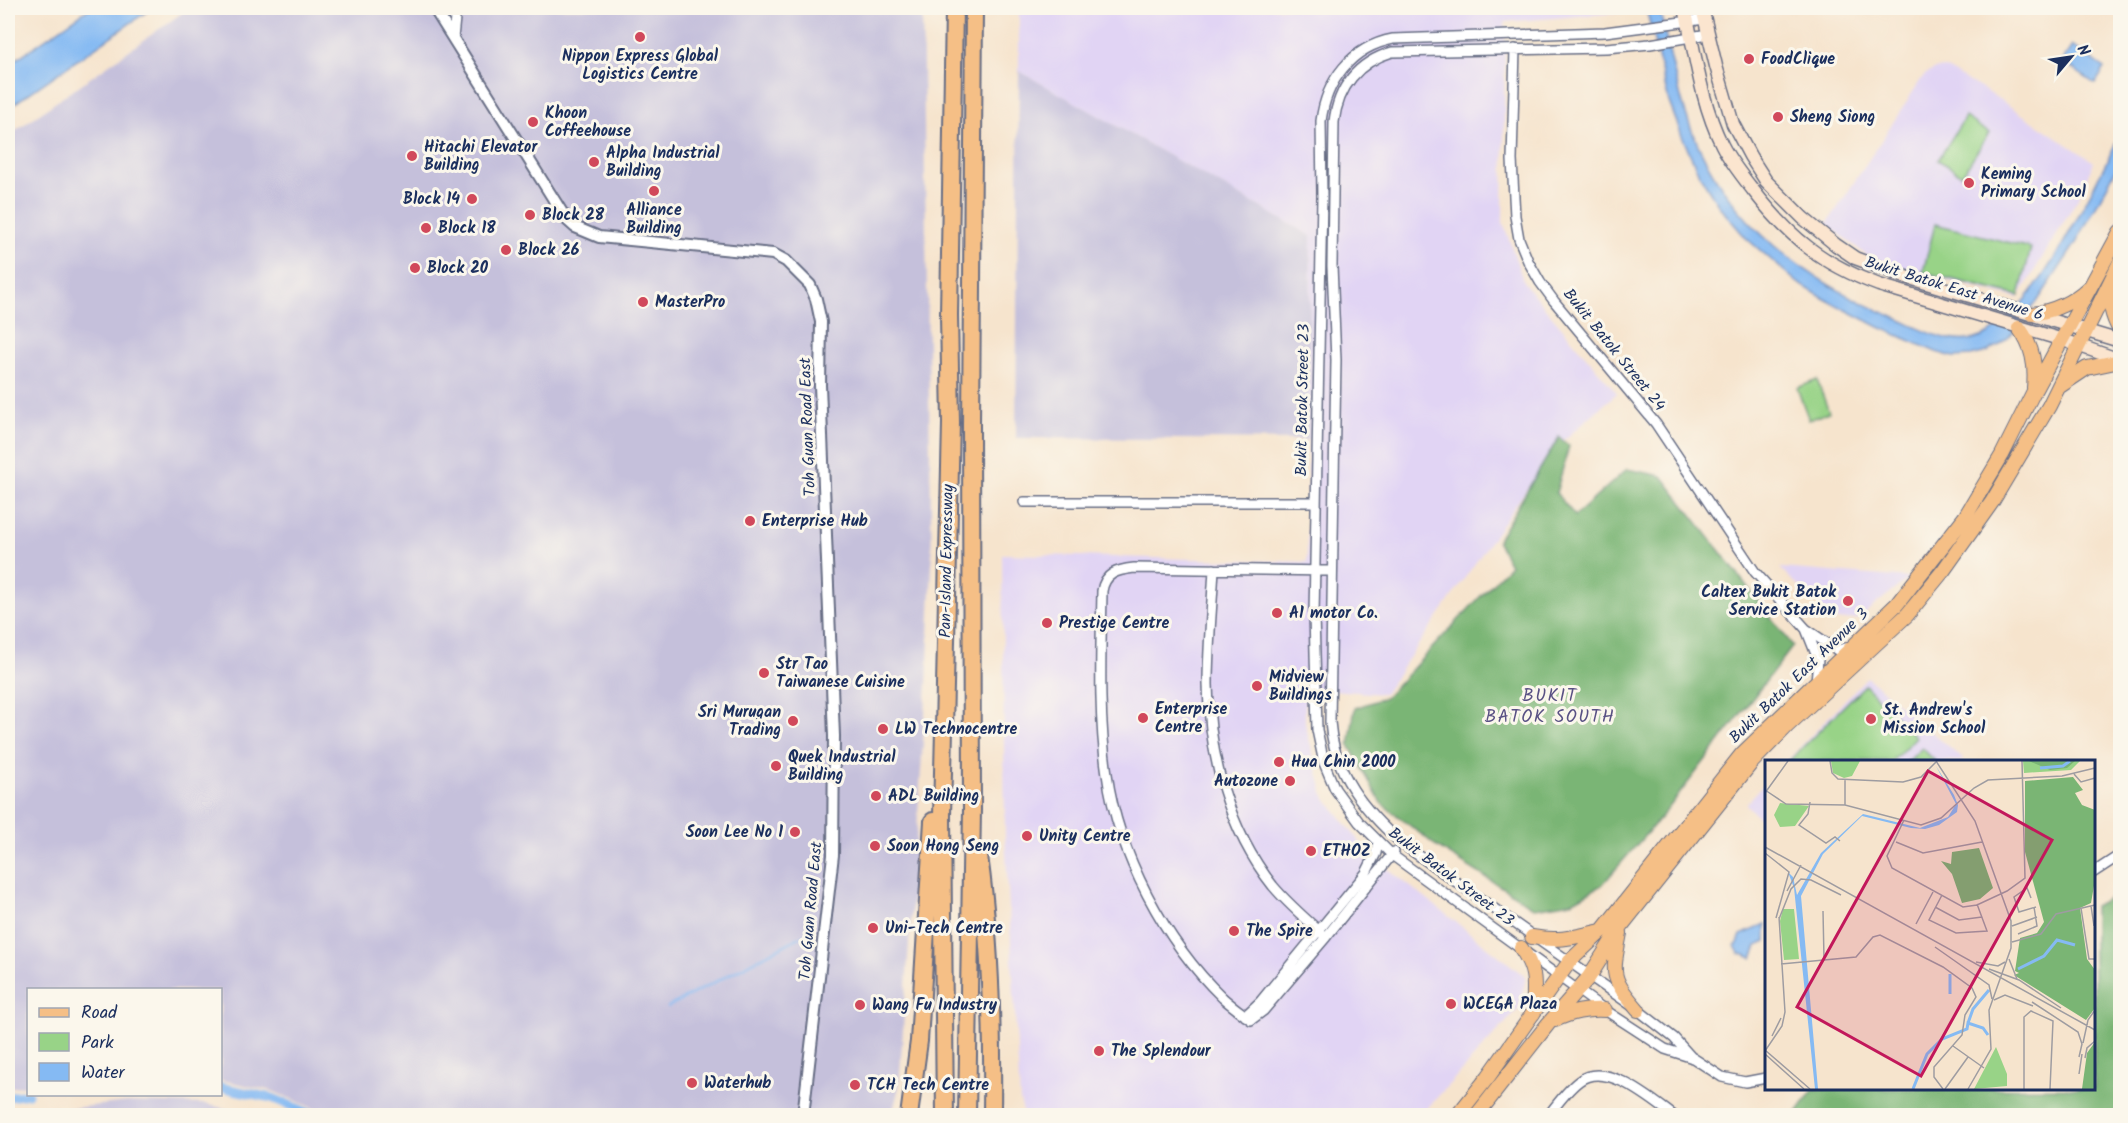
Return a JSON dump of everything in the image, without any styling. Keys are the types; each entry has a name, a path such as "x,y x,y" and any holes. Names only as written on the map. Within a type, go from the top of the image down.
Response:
{"highway":[{"name":"Pan-Island Expressway","path":"945,1116 942,828 951,423 949,315 954,8"},
{"name":"Pan-Island Expressway","path":"967,1116 972,810 971,425 974,8"},
{"path":"974,91 982,8"},
{"path":"909,1116 919,1041 939,722 944,701"},
{"path":"972,810 991,962 992,1116"},
{"path":"993,1070 1004,1116"}],"main road":[{"name":"Bukit Batok East Avenue 6","path":"1685,8 1709,111 1722,144 1770,212 1812,252 1852,275 1915,298 2063,340 2121,360"},
{"name":"Bukit Batok East Avenue 6","path":"1703,13 1733,124 1766,181 1803,218 1855,258 1903,276 2121,341"},
{"name":"Bukit Batok East Avenue 3","path":"1457,1116 1570,961 1602,931 1742,754 1898,604 1965,518 2002,455 2034,390 2121,232"},
{"name":"Bukit Batok East Avenue 3","path":"1476,1116 1548,1024 1589,977 1622,925 1752,762 1787,726 1907,615 1977,526 2058,387 2121,262"},
{"path":"2031,313 2049,311 2067,304 2094,283"},
{"path":"2109,283 2113,319 2121,330"},
{"path":"2019,327 2029,344 2035,361 2034,390"},
{"path":"2058,387 2087,368 2121,360"},
{"path":"1622,925 1613,966 1618,987 1638,1011"},
{"path":"1532,937 1552,940 1568,939 1602,931"},
{"path":"1521,948 1532,964 1533,1014"},
{"path":"1548,1024 1570,1013 1588,1009 1605,1010"}],"street":[{"name":"Toh Guan Road East","path":"434,8 566,219 575,227 599,237 772,254 786,261 799,272 810,285 816,299 821,322 820,385 834,736 833,855 803,1116"},
{"path":"453,38 456,8"},
{"name":"Bukit Batok Street 23","path":"1693,1058 1665,1048 1605,1010 1560,975 1392,855 1359,822 1335,789 1321,752 1317,718 1314,571 1321,121 1327,94 1338,74 1348,62 1364,51 1393,39 1515,37 1647,28 1688,22 1703,13"},
{"name":"Bukit Batok Street 23","path":"1693,1058 1674,1038 1638,1011 1401,843 1359,801 1341,769 1332,741 1330,722 1336,360 1332,266 1334,122 1337,102 1345,85 1357,71 1392,52 1606,48 1650,44 1708,34"},
{"name":"Bukit Batok Street 24","path":"1515,49 1512,160 1515,216 1528,261 1554,301 1656,424 1755,572 1806,629 1837,650 1845,650 1853,646"},
{"path":"1024,502 1316,502"},
{"path":"1332,572 1134,568 1115,571 1105,580 1101,591 1103,742 1107,776 1116,815 1150,901 1198,969 1222,996 1245,1016 1259,1004 1401,843"},
{"path":"1214,569 1208,683 1219,776 1235,824 1255,860 1295,910 1322,934"},
{"name":"Bukit Batok Street 24","path":"1806,629 1818,660 1816,682"},
{"path":"1322,934 1366,873 1376,853 1378,842"},
{"path":"2095,871 2121,855"},
{"path":"1693,1058 1722,1077 1733,1081 1745,1082 1765,1078"},
{"path":"1548,1116 1579,1081 1591,1074 1608,1076 1622,1082 1674,1116"}],"shaded area":[{"path":"189,8 922,8 932,565 927,685 899,1087 892,1115 330,1115 272,1091 222,1080 222,988 27,988 27,1085 8,1088 8,136"},
{"path":"1019,8 1643,8 1643,11 1505,22 1503,222 1524,283 1617,393 1556,447 1384,694 1305,688 1305,723 1324,796 1370,855 1526,977 1519,1008 1421,1115 1024,1115 1020,1100 1005,836 1002,554 1307,562 1311,236 1019,71"},
{"name":"Keming Primary School","path":"1945,68 1991,94 2094,162 2077,200 2018,298 1878,264 1827,224 1924,75 1936,69"},
{"path":"1019,71 1311,236 1308,440 1016,438"},
{"path":"1780,568 1909,578 1857,619 1837,620 1810,598"},
{"name":"St. Andrew's Mission School","path":"1867,677 1964,760 1788,760"},
{"path":"1765,783 1765,824 1746,804"},
{"path":"128,1102 205,1104 253,1115 8,1115"}],"green space":[{"path":"1965,117 1989,133 1962,175 1938,160"},
{"path":"1935,224 2031,248 2019,296 1923,272"},
{"path":"1817,380 1829,412 1809,420 1797,388"},
{"path":"1559,437 1569,446 1556,493 1575,516 1627,469 1662,476 1793,646 1667,810 1602,885 1572,902 1535,908 1440,849 1381,803 1349,745 1355,708 1386,697 1510,565 1497,541"},
{"name":"St. Andrew's Mission School","path":"1865,685 1916,737 1893,760 1790,760"},
{"path":"1922,748 1934,760 1909,760"},
{"path":"2120,892 2120,1115 1795,1115 1813,1090 2095,1090 2095,905"}],"water":[{"path":"90,8 152,8 8,108 8,65"},
{"path":"1646,8 1659,8 1682,101 1692,131 1708,165 1727,195 1749,222 1774,246 1832,287 1864,304 1942,337 1965,341 1977,339 1988,334 2007,319 2027,298 2063,244 2120,135 2120,162 2076,243 2037,302 2009,337 1987,352 1971,356 1954,357 1936,352 1879,327 1798,283 1746,238 1718,205 1698,172 1669,102"},
{"path":"2072,46 2105,68 2095,84 2062,61"},
{"path":"1765,924 1765,942 1757,946 1752,958 1739,953 1735,946 1741,935"}],"waterway":[{"path":"668,1007 813,930"},
{"path":"222,1087 272,1098 316,1116"},
{"path":"8,1097 27,1094"}],"place":[{"name":"Nippon Express Global Logistics Centre","path":"640,37"},
{"name":"FoodClique","path":"1749,59"},
{"name":"Sheng Siong","path":"1778,117"},
{"name":"Khoon Coffeehouse","path":"533,122"},
{"name":"Hitachi Elevator Building","path":"412,156"},
{"name":"Alpha Industrial Building","path":"594,162"},
{"name":"Keming Primary School","path":"1969,183"},
{"name":"Alliance Building","path":"654,191"},
{"name":"Block 14","path":"472,199"},
{"name":"Block 28","path":"530,215"},
{"name":"Block 18","path":"426,228"},
{"name":"Block 26","path":"506,250"},
{"name":"Block 20","path":"415,268"},
{"name":"MasterPro","path":"643,302"},
{"name":"Enterprise Hub","path":"750,521"},
{"name":"Caltex Bukit Batok Service Station","path":"1848,601"},
{"name":"A1 motor Co.","path":"1277,613"},
{"name":"Prestige Centre","path":"1047,623"},
{"name":"Str Tao Taiwanese Cuisine","path":"764,673"},
{"name":"Midview Buildings","path":"1257,686"},
{"name":"Enterprise Centre","path":"1143,718"},
{"name":"St. Andrew's Mission School","path":"1871,719"},
{"name":"Sri Murugan Trading","path":"793,721"},
{"name":"LW Technocentre","path":"883,729"},
{"name":"Hua Chin 2000","path":"1279,762"},
{"name":"Quek Industrial Building","path":"776,766"},
{"name":"Autozone","path":"1290,781"},
{"name":"ADL Building","path":"876,796"},
{"name":"Soon Lee No 1","path":"795,832"},
{"name":"Unity Centre","path":"1027,836"},
{"name":"Soon Hong Seng","path":"875,846"},
{"name":"ETHOZ","path":"1311,851"},
{"name":"Uni-Tech Centre","path":"873,928"},
{"name":"The Spire","path":"1234,931"},
{"name":"WCEGA Plaza","path":"1451,1004"},
{"name":"Wang Fu Industry","path":"860,1005"},
{"name":"The Splendour","path":"1099,1051"},
{"name":"Waterhub","path":"692,1083"},
{"name":"TCH Tech Centre","path":"855,1085"}],"district":[{"name":"BUKIT BATOK SOUTH","path":"1550,706"}]}
